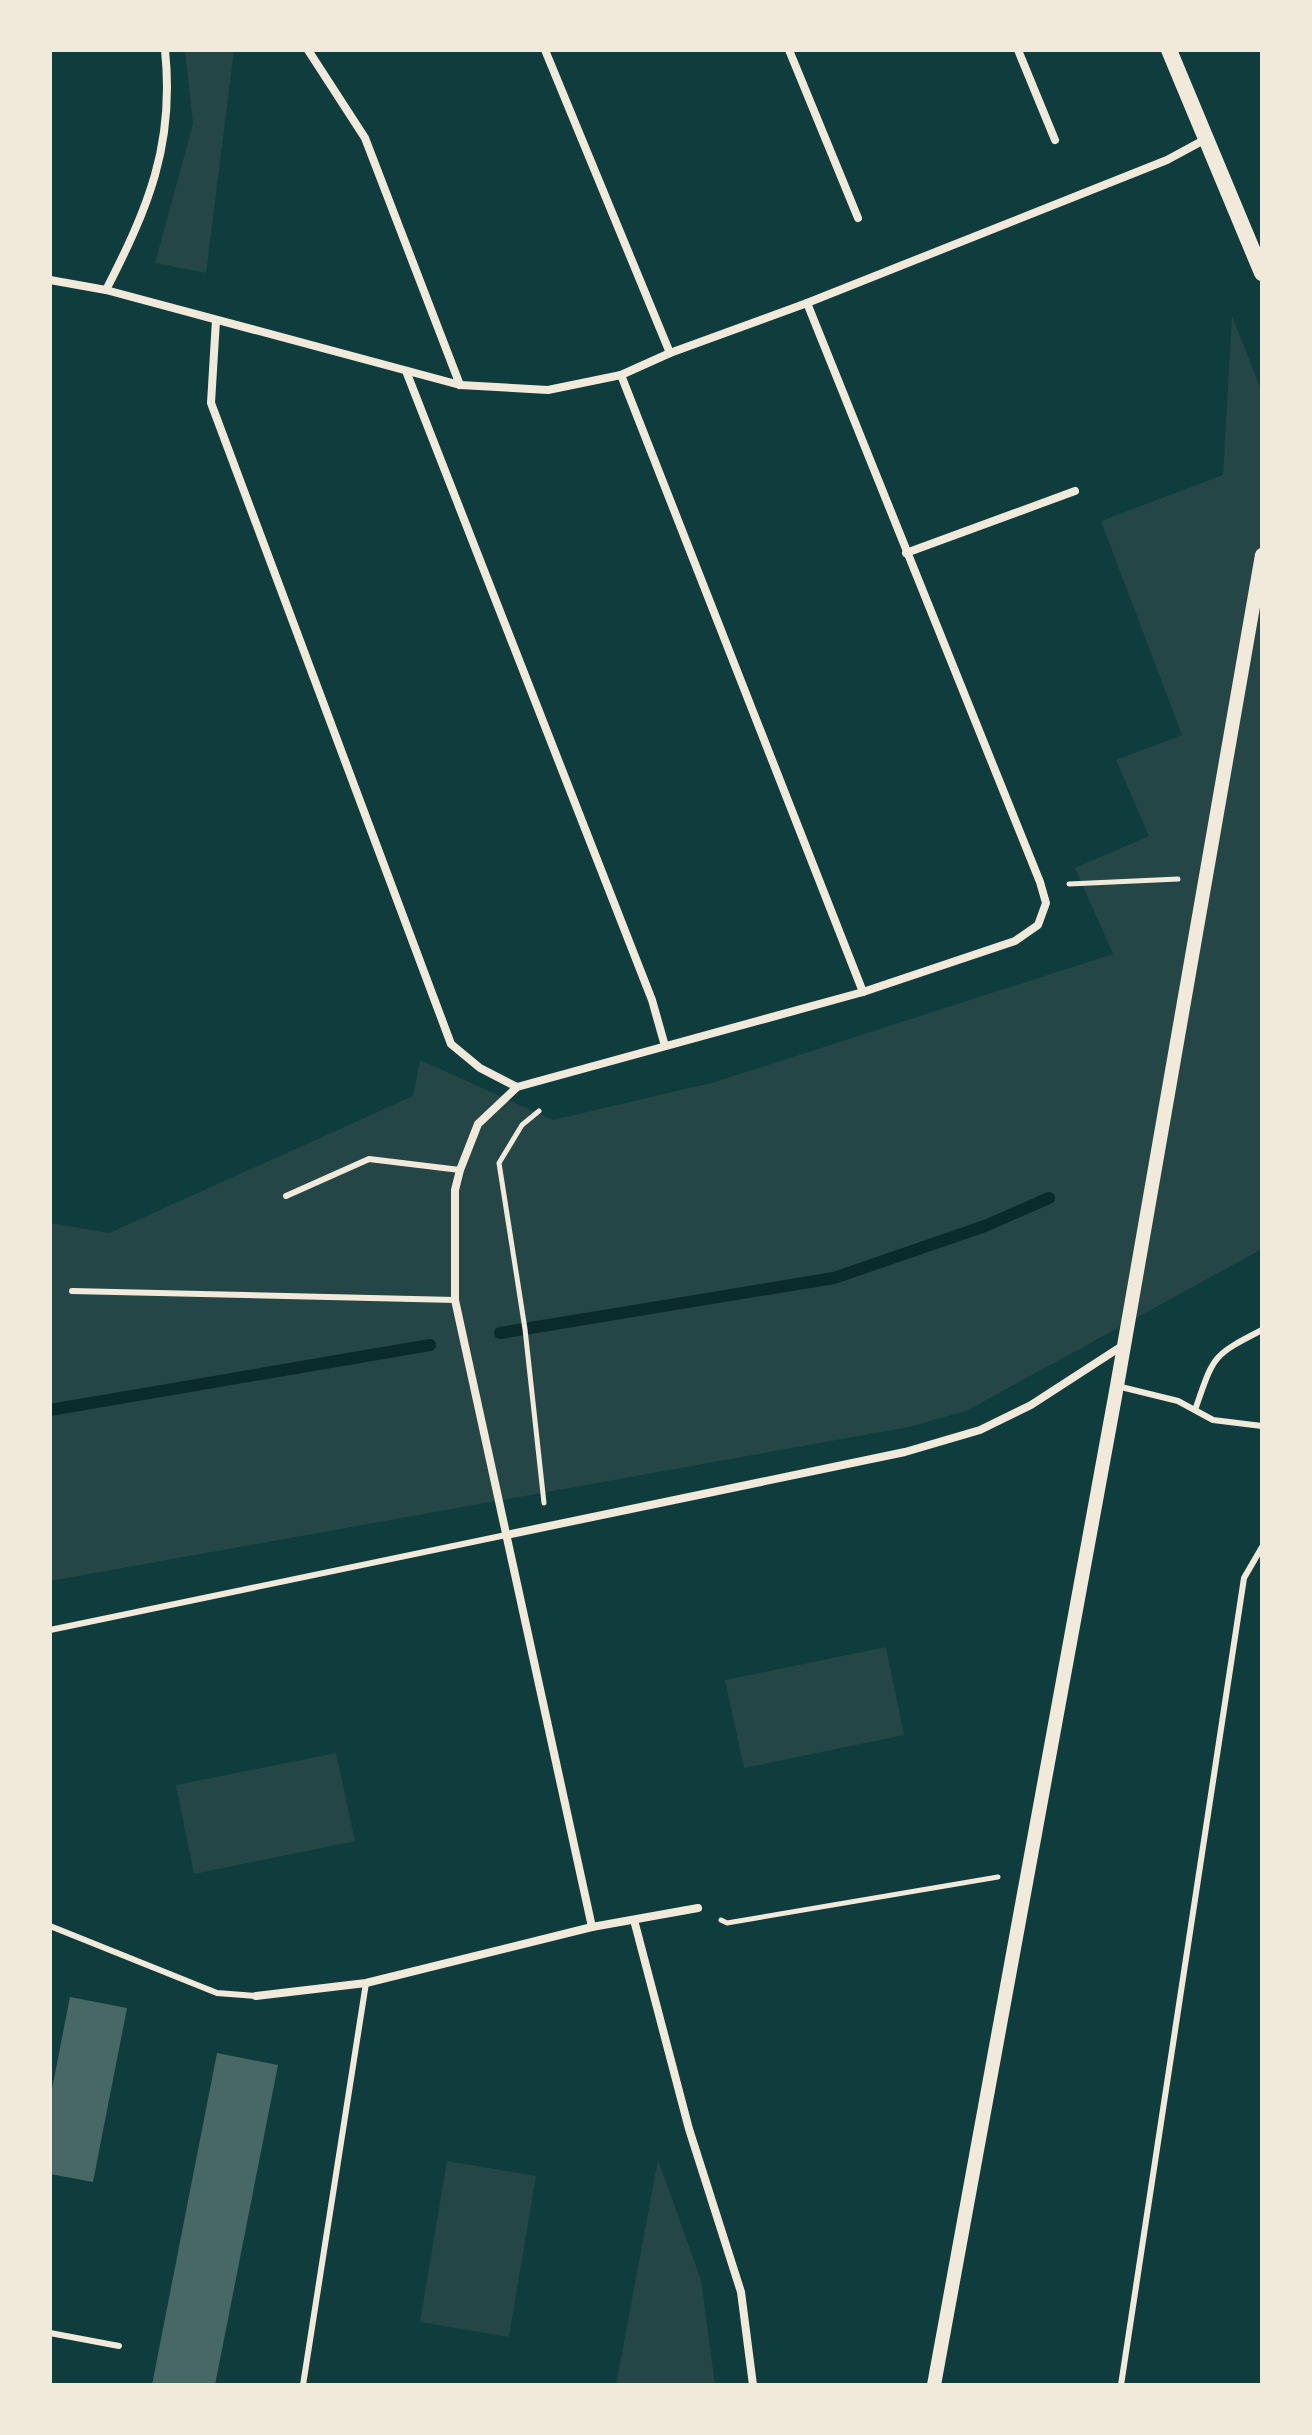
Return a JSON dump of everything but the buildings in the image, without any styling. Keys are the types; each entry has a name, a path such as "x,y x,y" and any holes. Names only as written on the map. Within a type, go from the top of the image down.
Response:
{"main road":[{"path":"1169,50 1262,273"}],"street":[{"path":"106,290 155,185 166,126 165,50"},
{"path":"308,50 365,138 460,385"},
{"path":"545,50 670,353"},
{"path":"789,50 858,218"},
{"path":"1018,50 1055,140"},
{"path":"50,280 106,290 460,385 548,390 621,375 670,353 807,303 1167,160 1204,140"},
{"path":"592,1927 455,1300 455,1190 478,1124 517,1087 863,992 1015,941 1038,925 1046,903 807,303"},
{"path":"216,320 211,403 451,1044 480,1068 517,1087"},
{"path":"406,371 652,1000 665,1046"},
{"path":"621,375 863,992"},
{"path":"906,553 1075,491"},
{"path":"934,2385 1125,1344 1262,555"},
{"path":"506,1535 905,1452 980,1430 1031,1405 1125,1344"},
{"path":"256,1996 366,1983 592,1927 698,1908"},
{"path":"634,1920 689,2129 741,2292 753,2385"}],"lane":[{"path":"286,1196 369,1159 460,1170"},
{"path":"72,1291 455,1300"},
{"path":"1195,1410 1210,1367 1222,1350 1262,1330"},
{"path":"1117,1386 1178,1401 1213,1420 1262,1426"},
{"path":"50,1630 506,1535"},
{"path":"1121,2385 1244,1578 1262,1547"},
{"path":"50,1926 217,1993 256,1996"},
{"path":"303,2385 366,1983"},
{"path":"50,2333 119,2346"}],"path":[{"path":"1062,896 1064,885 1206,878"},
{"path":"548,1103 522,1125 499,1163 525,1329 545,1507 560,1505"},
{"path":"698,1908 727,1923 986,1878 1028,1874"}],"shaded area":[{"path":"185,50 234,50 206,273 155,263 193,124"},
{"path":"1232,316 1262,392 1262,1249 966,1411 909,1427 50,1581 50,1223 109,1233 413,1096 420,1060 553,1120 715,1082 1113,954 1075,868 1149,836 1116,760 1182,735 1101,521 1223,475"},
{"path":"886,1647 904,1735 744,1768 725,1680"},
{"path":"336,1753 355,1841 194,1874 176,1785"},
{"path":"658,2160 701,2280 715,2385 616,2385"},
{"path":"447,2161 536,2176 509,2337 420,2322"}],"waterway":[{"path":"500,1333 834,1278 985,1226 1049,1198"},
{"path":"50,1410 430,1345"}]}
